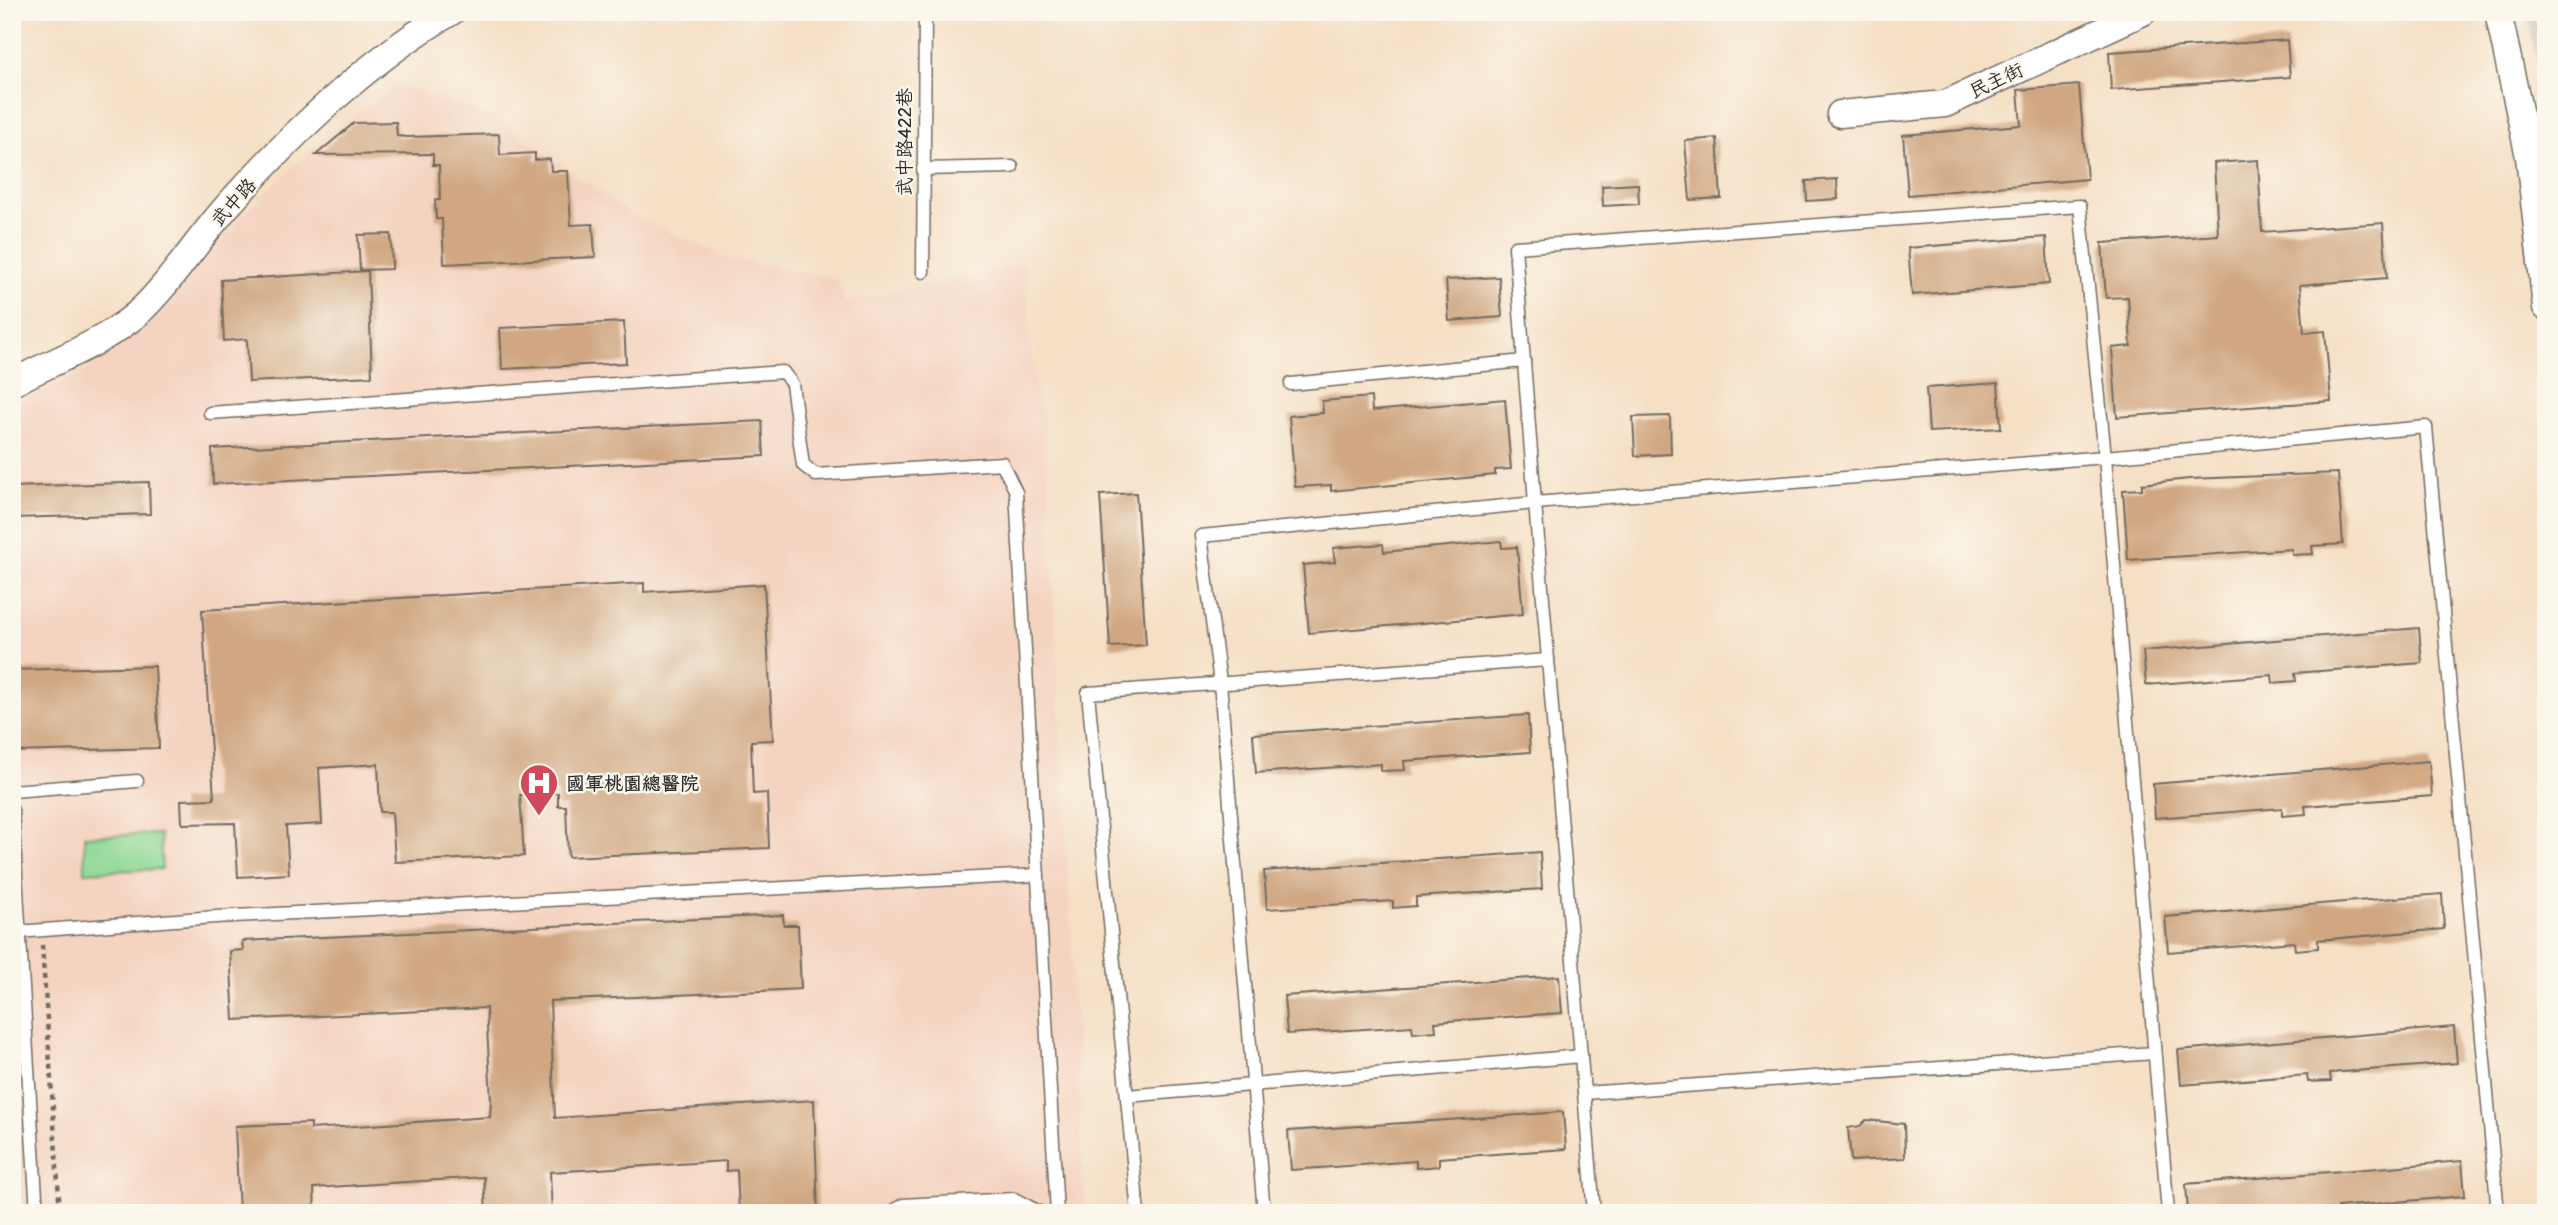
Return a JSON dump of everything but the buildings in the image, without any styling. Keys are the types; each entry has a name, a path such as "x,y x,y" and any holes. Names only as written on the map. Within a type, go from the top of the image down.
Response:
{"street":[{"name":"武中路","path":"12,383 99,341 138,313 230,203 310,121 408,37 451,12"},
{"path":"2498,12 2537,156 2546,307"},
{"name":"民主街","path":"1840,114 1945,104 2141,13"}],"lane":[{"name":"武中路422巷","path":"923,272 925,12"},
{"path":"923,169 1012,167"},
{"path":"1594,1213 1515,247 2080,206 2105,457 2168,1213"},
{"path":"1290,384 1524,361"},
{"path":"210,413 783,372 792,384 803,466 816,475 1002,463 1016,492 1057,1213"},
{"path":"1264,1213 1220,683 1201,536 1535,503 2105,457 2426,427 2498,1213"},
{"path":"1138,1213 1088,693 1548,660"},
{"path":"12,791 137,781"},
{"path":"12,810 37,1213"},
{"path":"18,932 215,917 1038,875"},
{"path":"1584,1093 2154,1053"},
{"path":"1127,1096 1254,1087 1581,1056"},
{"path":"889,1213 903,1205 1014,1199 1041,1213"}],"path":[{"path":"42,930 60,1213"}],"shaded area":[{"path":"2527,12 2546,12 2546,111"},
{"name":"國軍桃園總醫院","path":"399,85 497,119 632,215 729,259 837,278 845,302 1024,264 1034,381 1045,420 1085,1213 12,1213 12,406 101,362 164,312 241,216 330,132"}],"green space":[{"path":"160,834 162,869 85,872 84,836"}],"place":[{"name":"國軍桃園總醫院","path":"539,817"}]}
